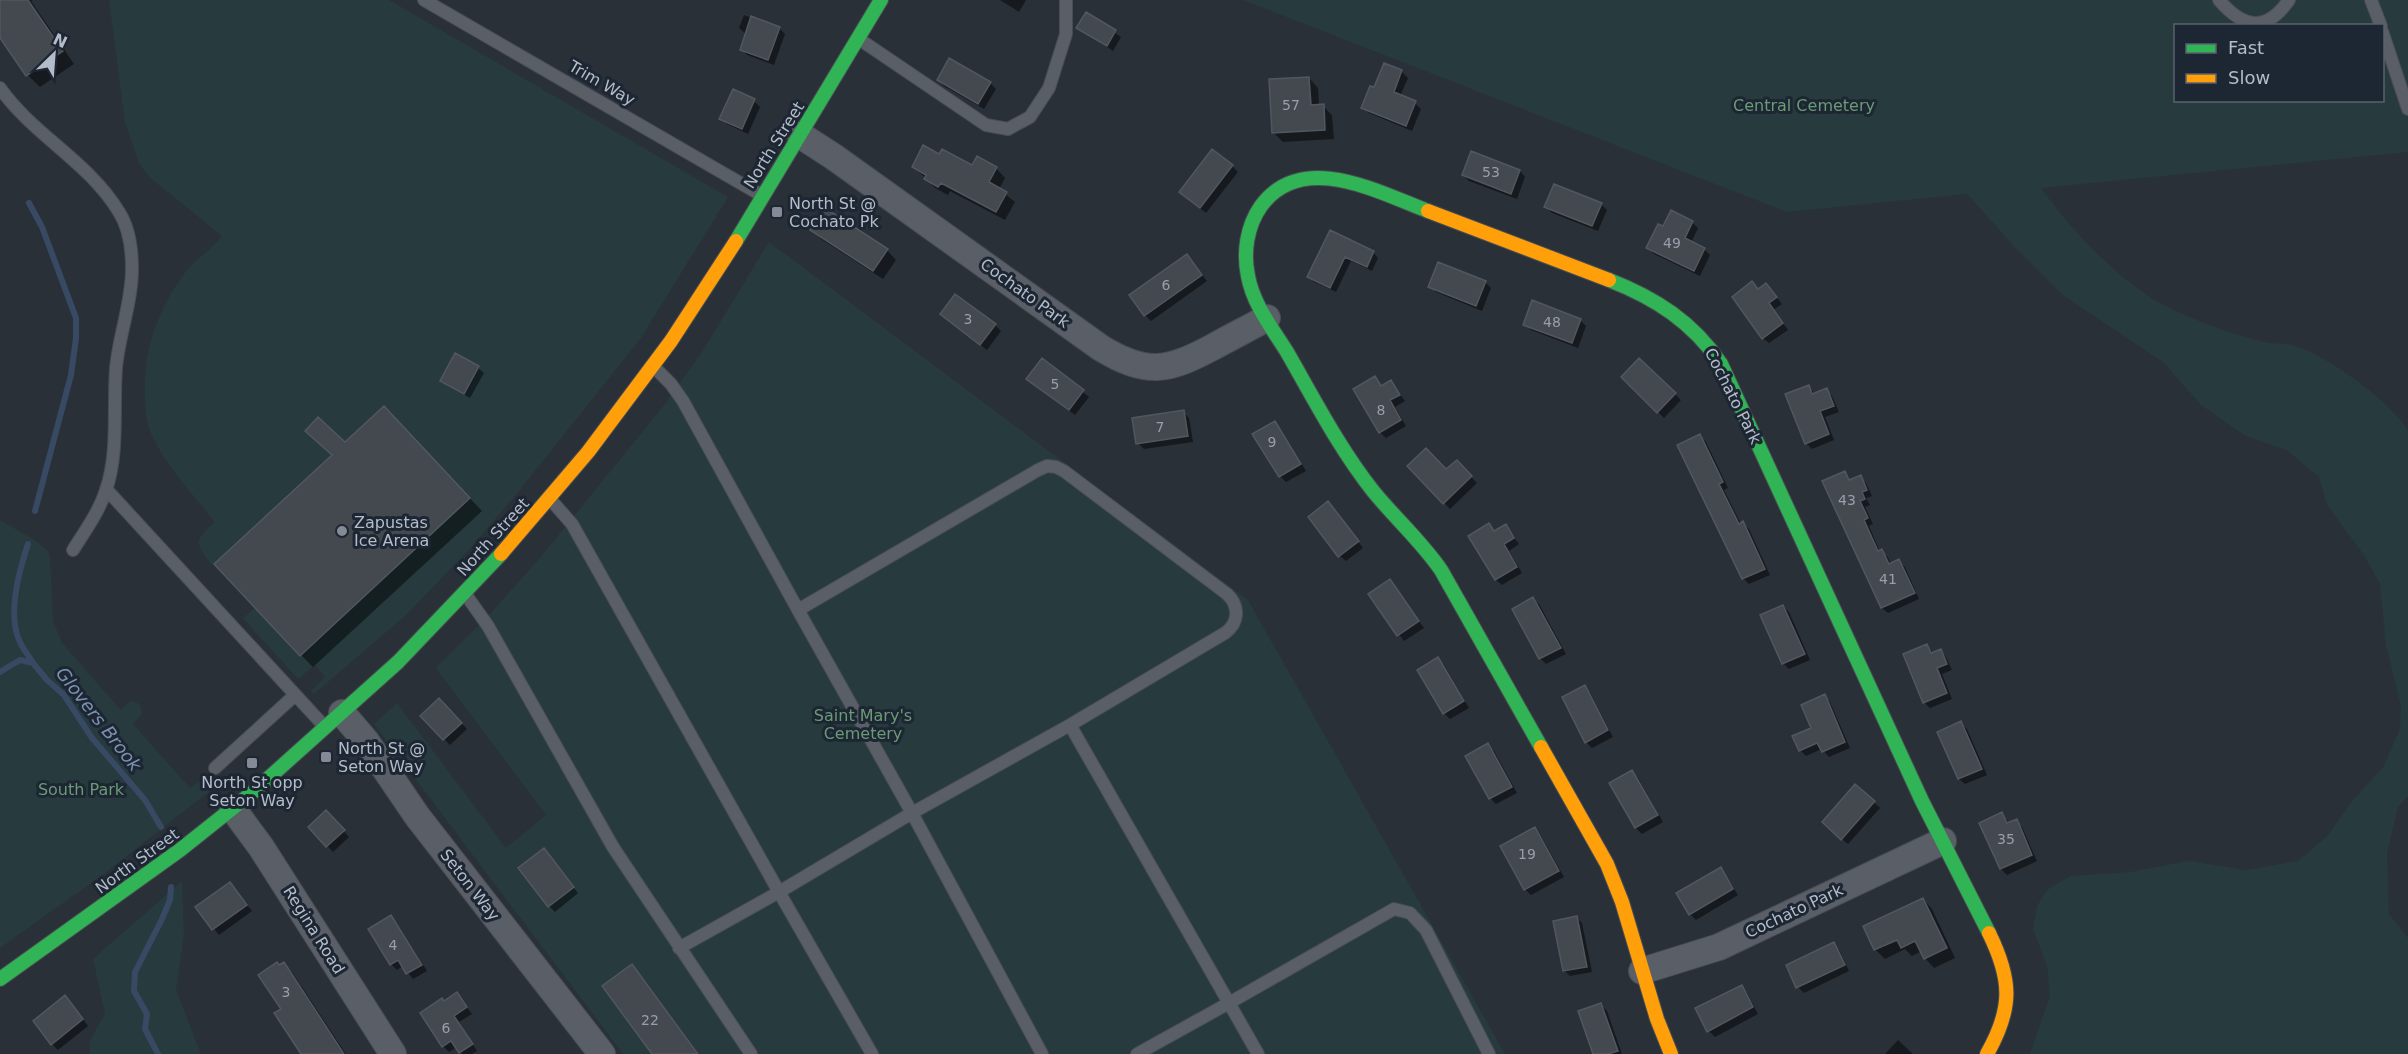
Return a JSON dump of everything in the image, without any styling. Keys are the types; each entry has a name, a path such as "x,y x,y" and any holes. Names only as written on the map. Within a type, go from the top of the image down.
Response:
{"street":[{"name":"North Street","path":"0,979 180,850 233,809 406,654 465,594 549,499 653,366 689,314 881,0"},
{"name":"Cochato Park","path":"800,135 1101,348 1127,362 1166,368 1267,318"},
{"name":"Cochato Park","path":"1671,1054 1657,1019 1622,902 1598,845 1441,570 1423,545 1360,474 1336,438 1252,290 1245,253 1250,227 1261,205 1277,189 1315,177 1341,179 1353,183 1650,298 1680,317 1703,339 1721,364 1922,801 2000,955 2007,988 2004,1020 1987,1054"},
{"name":"Seton Way","path":"334,720 366,741 417,816 602,1054"},
{"name":"Regina Road","path":"233,809 261,847 393,1054"},
{"name":"Cochato Park","path":"1642,970 1719,947 1943,841"}],"lane":[{"name":"Trim Way","path":"424,0 762,196"},
{"path":"859,39 986,125 1008,129 1030,117 1049,88 1066,34 1066,0"},
{"path":"2219,0 2238,19 2252,24 2272,18 2289,0"},
{"path":"2371,0 2380,24"},
{"path":"2384,37 2408,109"},
{"path":"0,88 11,105 86,172 105,193 120,213 128,230 131,248 132,272 116,368 113,444 106,489 99,507 73,550"},
{"path":"653,366 671,384 683,401 912,813 1042,1054"},
{"path":"679,948 912,813 1070,725 1225,633 1233,625 1237,614 1235,603 1227,594 1061,469 1047,466 798,610"},
{"path":"106,489 294,696 334,720"},
{"path":"549,499 572,524 872,1054"},
{"path":"465,594 488,626 607,837 751,1054"},
{"path":"215,768 294,696"},
{"path":"1070,725 1258,1054"},
{"path":"1137,1054 1394,909 1410,913 1426,930 1489,1054"}],"green space":[{"path":"109,0 389,0 728,197 641,338 519,491 468,551 405,616 314,694 311,691 325,677 315,665 298,679 243,618 255,608 300,656 470,498 384,406 214,564 212,565 206,558 200,547 200,538 215,522 179,477 149,429 145,405 145,380 149,348 166,302 189,268 222,236 149,177 139,163 125,122"},
{"name":"Central Cemetery","path":"1243,0 2408,0 2408,152 2041,188 2105,261 2150,297 2175,311 2221,329 2251,339 2292,345 2306,350 2339,368 2373,393 2400,419 2408,431 2408,796 2398,807 2387,853 2389,914 2408,938 2408,1054 2030,1054 2050,996 2047,966 2033,929 2037,906 2047,890 2070,876 2130,872 2188,861 2247,870 2298,861 2327,836 2353,800 2384,766 2400,728 2401,706 2386,645 2380,584 2364,555 2327,505 2319,477 2288,451 2244,435 2201,405 2163,362 2063,295 1967,194 1787,212"},
{"name":"Saint Mary's Cemetery","path":"769,242 1248,600 1505,1054 623,1054 374,724 397,703 506,848 546,815 436,668 490,614 539,559 665,404 702,352"},
{"name":"South Park","path":"0,520 33,539 48,551 53,621 62,643 121,710 131,701 140,704 142,714 133,724 190,788 202,779 211,790 104,874 0,948"},
{"path":"182,881 184,934 176,990 201,1054 90,1054 89,1042 105,1014 93,959"}],"building":[{"path":"0,0 28,0 63,51 26,76 0,38"},
{"path":"1086,12 1116,30 1107,46 1076,28"},
{"path":"751,16 780,27 768,60 740,50"},
{"path":"949,58 991,82 978,104 937,80"},
{"path":"1384,63 1402,70 1394,92 1416,101 1406,126 1361,108 1370,86 1374,87"},
{"path":"1309,77 1311,105 1324,104 1325,130 1272,133 1269,79"},
{"path":"733,89 755,99 742,129 719,119"},
{"path":"923,145 939,154 942,149 972,165 977,156 997,167 989,182 1007,192 996,212 941,183 938,187 924,179 926,175 912,167"},
{"path":"1212,149 1233,165 1200,208 1179,192"},
{"path":"1471,151 1520,170 1511,194 1462,175"},
{"path":"1554,184 1602,203 1592,226 1544,207"},
{"path":"825,208 888,249 873,271 810,230"},
{"path":"1671,210 1693,221 1685,238 1705,248 1694,271 1646,248 1658,224 1663,226"},
{"path":"1330,230 1374,251 1367,267 1345,257 1330,288 1307,277"},
{"path":"1187,254 1202,275 1144,316 1129,295"},
{"path":"1438,262 1486,281 1476,306 1428,287"},
{"path":"1752,281 1758,289 1766,283 1777,297 1769,303 1783,323 1762,339 1732,297"},
{"path":"955,294 996,324 980,345 940,314"},
{"path":"1532,300 1581,319 1572,343 1523,325"},
{"path":"455,353 479,366 464,394 440,381"},
{"path":"1042,358 1084,390 1069,410 1026,379"},
{"path":"1639,358 1676,393 1657,413 1621,377"},
{"path":"1375,376 1381,386 1391,380 1400,395 1390,400 1401,420 1379,433 1353,389"},
{"path":"1809,385 1812,394 1827,388 1834,406 1820,411 1829,434 1805,444 1785,394"},
{"name":"Zapustas Ice Arena","path":"384,406 470,498 300,656 214,564 332,455 305,431 318,417 345,442"},
{"path":"1184,410 1188,436 1136,444 1132,418"},
{"path":"1275,421 1301,464 1279,477 1252,434"},
{"path":"1700,434 1723,482 1719,484 1739,524 1743,521 1765,569 1742,579 1677,445"},
{"path":"1426,448 1446,469 1457,460 1472,476 1443,504 1407,466"},
{"path":"1845,471 1849,480 1861,475 1867,490 1862,492 1865,499 1860,501 1868,518 1864,520 1878,551 1882,549 1889,564 1899,559 1915,593 1881,608 1822,481"},
{"path":"1328,501 1359,541 1338,557 1308,517"},
{"path":"1489,523 1494,531 1506,524 1514,538 1504,544 1517,567 1495,580 1468,536"},
{"path":"1390,579 1419,621 1397,636 1368,594"},
{"path":"1533,597 1561,648 1539,659 1512,609"},
{"path":"1783,605 1805,654 1782,664 1760,615"},
{"path":"1927,644 1931,653 1941,649 1947,664 1937,668 1947,693 1923,703 1903,654"},
{"path":"1438,657 1464,701 1443,714 1417,670"},
{"path":"1585,685 1608,730 1585,743 1562,697"},
{"path":"1825,694 1845,742 1822,752 1817,743 1799,751 1792,736 1811,728 1801,705"},
{"path":"439,698 462,723 443,740 420,716"},
{"path":"1961,721 1982,769 1958,779 1937,732"},
{"path":"1488,743 1512,787 1489,799 1465,756"},
{"path":"1632,770 1658,815 1635,828 1609,783"},
{"path":"1855,784 1875,801 1841,840 1822,822"},
{"path":"326,810 345,830 326,847 308,827"},
{"path":"2002,812 2007,823 2017,819 2032,855 2000,869 1979,823"},
{"path":"1535,827 1559,871 1524,890 1500,846"},
{"path":"544,848 574,887 548,907 518,868"},
{"path":"1721,867 1733,889 1689,915 1676,893"},
{"path":"230,882 247,905 212,930 195,907"},
{"path":"1923,898 1947,948 1924,959 1915,941 1901,948 1897,940 1874,950 1863,926"},
{"path":"391,915 422,965 406,974 398,960 390,965 368,929"},
{"path":"1577,916 1587,967 1563,971 1553,921"},
{"path":"1834,942 1845,965 1796,988 1786,965"},
{"path":"277,962 279,965 284,962 344,1054 301,1054 274,1013 281,1009 258,975"},
{"path":"632,964 698,1054 652,1054 602,986"},
{"path":"1742,985 1753,1007 1707,1032 1695,1008"},
{"path":"457,992 467,1007 454,1016 473,1044 459,1053 451,1041 442,1047 420,1013 442,998 444,1001"},
{"path":"65,995 83,1019 51,1045 33,1021"},
{"path":"1601,1003 1618,1051 1593,1054 1578,1011"}],"waterway":[{"path":"29,203 42,227 76,318 71,375 35,511"},
{"path":"28,544 18,580 14,607 16,631 33,663"},
{"name":"Glovers Brook","path":"0,672 20,660 33,663 64,695 92,738 145,800 161,827"},
{"name":"Glovers Brook","path":"158,1054 145,1029 147,1014 134,991 135,972 162,919 170,900 171,887"}],"traffic: fast":[{"path":"736,241 881,0"},
{"path":"1428,211 1387,194 1341,180 1319,178 1297,180 1278,189 1261,206 1252,222 1247,240 1246,258 1250,286 1264,316 1338,441 1373,491 1441,570 1541,747"},
{"path":"1609,280 1642,295 1672,313 1698,336 1721,364 1922,801 1989,933"},
{"path":"0,979 180,850 253,792 398,662 501,554"}],"traffic: slow":[{"path":"1428,211 1609,280"},
{"path":"501,554 588,452 671,341 736,241"},
{"path":"1541,747 1607,864 1622,902 1657,1019 1671,1054"},
{"path":"1987,1054 2002,1022 2006,994 2002,965 1989,933"}],"place":[{"name":"North St @ Cochato Pk","path":"777,212"},
{"name":"Zapustas Ice Arena","path":"342,531"},
{"name":"North St @ Seton Way","path":"326,757"},
{"name":"North St opp Seton Way","path":"252,763"}]}
